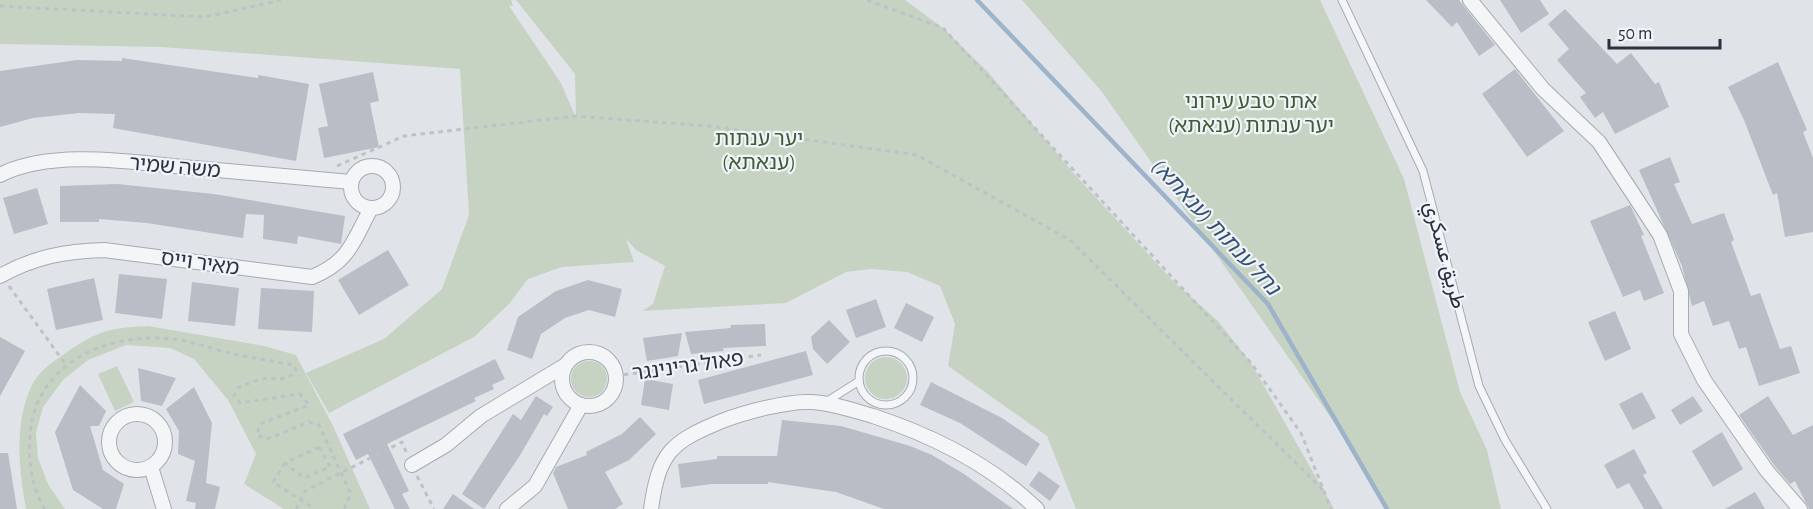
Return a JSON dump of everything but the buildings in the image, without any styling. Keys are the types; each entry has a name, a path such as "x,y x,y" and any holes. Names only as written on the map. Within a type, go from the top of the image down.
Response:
{"street":[{"path":"1470,0 1543,89 1599,142 1660,235 1681,291 1681,334 1704,380 1760,462 1800,509"},
{"name":"משה שמיר","path":"0,176 9,171 56,161 100,160 351,182"},
{"path":"366,166 381,167 388,173 393,187 390,199 385,204 370,208 356,201 352,195 351,182 354,175 366,166"},
{"name":"מאיר וייס","path":"1,276 21,265 48,255 71,251 104,250 312,277 333,268 346,256 370,208"},
{"name":"פאול גרינינגר","path":"412,465 446,445 482,416 564,366 578,354 594,352 610,362 615,376 613,390 608,398 591,406 581,405"},
{"path":"507,509 535,486 581,405 566,394 561,375 564,366"},
{"path":"651,509 660,467 677,442 688,435 731,418 810,402 841,406 940,441 1001,480 1037,509"},
{"path":"133,414 148,417 162,430 165,443 163,453 151,467 134,471 125,468 111,454 109,441 111,432 124,417 133,414"},
{"path":"151,467 164,509"}],"lane":[{"name":"طريق عسكري","path":"1342,0 1423,171 1479,386 1504,440 1547,509"},
{"path":"824,404 859,381 863,363 878,352 899,354 906,360 913,373 909,391 895,403 874,402 867,397 859,381"}],"path":[{"path":"0,6 205,17 281,0"},
{"path":"867,0 943,28 1251,363 1301,433 1331,509"},
{"path":"311,178 404,136 576,116 708,126 917,155 1070,240 1323,491"},
{"path":"1,276 66,365"},
{"path":"45,509 39,500 30,462 29,439 35,409 44,387 66,365 96,349 145,337 174,339 232,354 294,365 296,372 285,380 264,378 250,382 238,388 234,396 240,403 300,394 309,405 265,421 260,424 257,435 267,439 309,422 319,424 343,472 351,494 344,509"},
{"name":"פאול גרינינגר","path":"615,376 761,355"},
{"path":"296,509 305,491 402,442 434,509"},
{"path":"285,463 304,478 330,467 319,447 285,463 273,482 315,509"}],"green space":[{"name":"יער ענתות (ענאתא)","path":"0,0 511,0 513,6 509,6 561,83 576,118 575,74 516,0 905,0 943,28 988,72 1077,177 1172,280 1218,321 1251,363 1334,509 1076,509 1047,436 948,366 955,324 940,286 907,272 871,269 846,272 786,303 642,311 653,304 665,266 636,250 626,239 634,262 562,267 528,279 509,304 474,337 329,413 306,373 384,339 442,289 469,215 460,69 161,47 0,44"},
{"name":"אתר טבע עירוני יער ענתות (ענאתא)","path":"1022,0 1320,0 1404,179 1460,392 1487,450 1501,509 1385,509 1357,455 1102,92"},
{"path":"148,326 264,346 296,355 334,428 370,509 284,509 244,484 256,454 228,400 194,359 170,348 126,345 88,360 63,380 43,407 36,433 38,458 48,484 65,509 26,509 21,479 20,432 26,401 34,381 51,363 105,331"},
{"path":"886,357 901,363 907,378 901,393 886,399 871,393 865,378 871,363"},
{"path":"589,361 602,366 607,379 602,392 589,397 576,392 571,379 576,366"},
{"path":"117,366 134,402 115,411 98,374"}],"waterway":[{"name":"נחל ענתות (ענאתא)","path":"977,0 1268,304 1387,509"}]}
